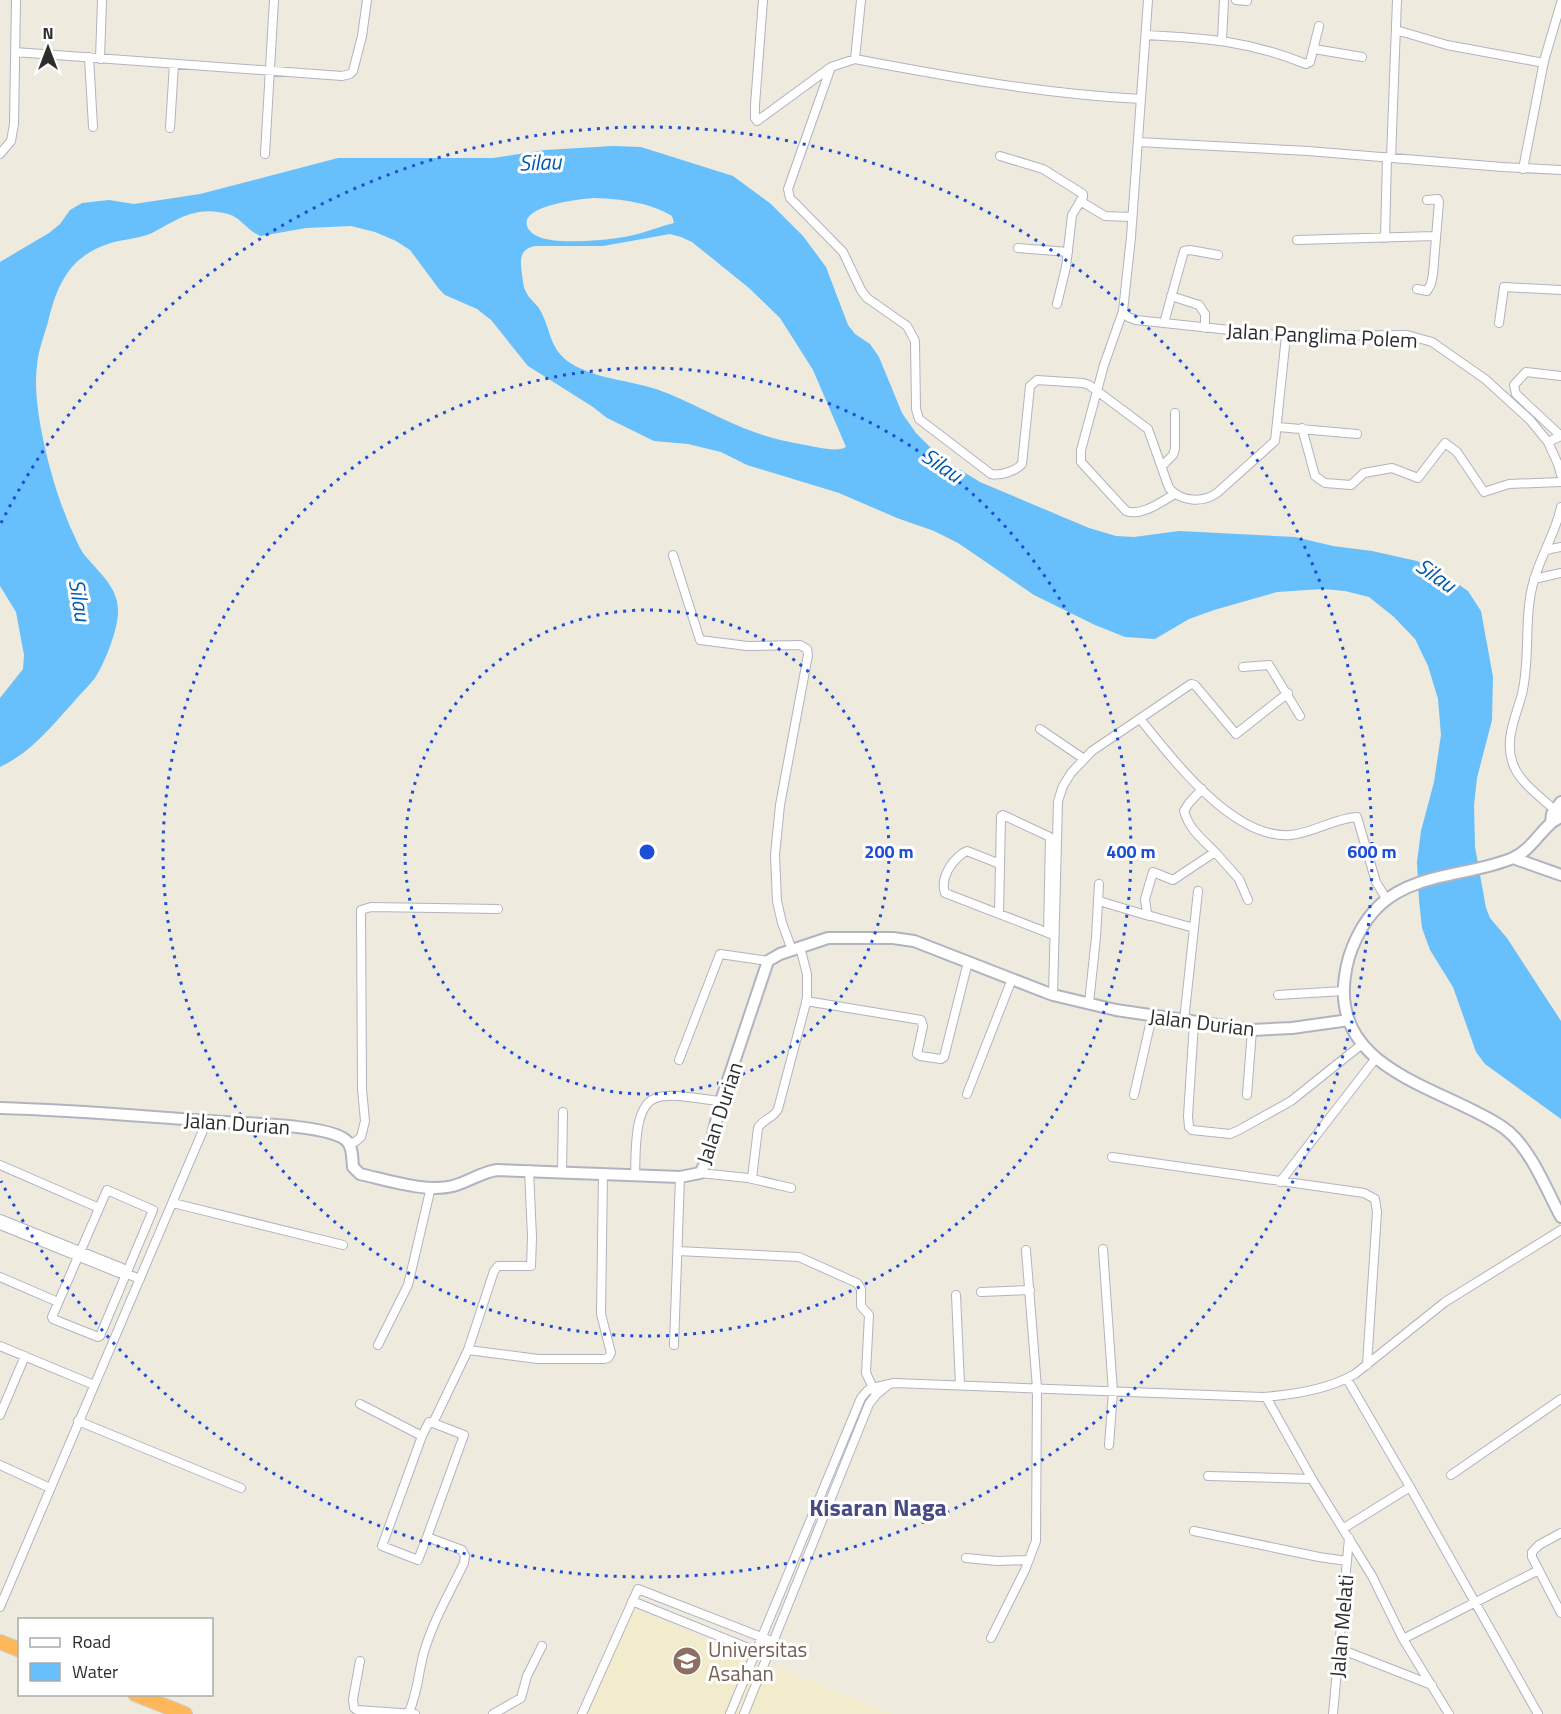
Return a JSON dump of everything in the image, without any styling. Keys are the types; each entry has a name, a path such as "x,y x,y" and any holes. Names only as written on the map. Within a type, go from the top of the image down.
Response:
{"highway":[{"path":"0,1642 18,1649"},
{"path":"138,1696 184,1714"}],"street":[{"path":"0,154 11,141 14,124 16,0"},
{"path":"100,59 102,0"},
{"path":"265,154 274,0"},
{"path":"15,52 342,76 351,74 362,36 367,0"},
{"path":"763,0 756,120 831,67 855,59 1019,88 1083,96 1141,99"},
{"path":"855,59 861,0"},
{"path":"1148,0 1123,311 1104,365 1081,450 1081,462 1126,512 1140,512 1175,494"},
{"path":"1222,40 1224,0"},
{"path":"1236,0 1247,1"},
{"path":"1385,238 1397,0"},
{"path":"1523,169 1544,63 1561,3"},
{"path":"1146,35 1222,40 1279,53 1306,64 1310,62 1320,26"},
{"path":"1396,30 1446,45 1544,63"},
{"path":"1314,49 1362,57"},
{"path":"89,57 93,127"},
{"path":"170,128 174,64"},
{"path":"831,67 788,194 843,252 867,298 911,331 915,341 916,409 919,419 991,474 996,475 1018,468 1022,464 1030,386 1034,380 1083,383 1148,429 1169,488 1175,494 1198,500 1212,496 1275,441 1286,336"},
{"path":"1138,142 1308,151 1523,169 1561,170"},
{"path":"1000,156 1043,169 1082,192 1083,197 1072,215 1066,267 1057,304"},
{"path":"1417,289 1427,291 1431,284 1439,202 1438,199 1427,200"},
{"path":"1080,201 1105,216 1132,217"},
{"path":"1297,240 1435,236"},
{"path":"1018,248 1068,252"},
{"path":"1164,324 1184,251 1218,255"},
{"path":"1499,323 1504,287 1561,290"},
{"path":"1172,296 1199,305 1205,314 1205,327"},
{"name":"Jalan Panglima Polem","path":"1123,311 1128,317 1136,320 1164,324 1286,336 1407,335 1432,342 1485,379 1530,420 1548,442 1561,474"},
{"path":"1548,442 1561,436 1516,394 1514,385 1526,372 1561,376"},
{"path":"1162,466 1173,455 1175,449 1175,413"},
{"path":"1278,427 1357,434"},
{"path":"1302,428 1315,476 1325,483 1351,485 1364,474 1392,468 1418,478 1445,443 1457,452 1484,492 1509,484 1561,482"},
{"path":"1561,507 1534,579 1527,621 1525,676 1510,734 1509,749 1512,764 1518,775 1559,811 1551,817 1551,823 1535,840 1513,858 1404,888 1387,900 1370,916 1351,950 1343,992 1349,1020 1361,1045 1376,1058 1411,1079 1493,1120 1512,1134 1526,1152 1561,1217"},
{"path":"1546,550 1561,547"},
{"path":"674,555 700,640 747,646 800,645 807,649 808,655 780,805 775,855 777,901 782,923 807,974 806,1001 778,1108 772,1117 758,1128 752,1179"},
{"path":"1534,579 1561,573"},
{"path":"1243,667 1269,665 1300,716"},
{"path":"1052,935 1058,801 1071,773 1084,759 1092,751 1193,684 1236,734 1288,693"},
{"path":"1140,719 1202,789 1242,822 1268,834 1291,835 1357,817 1376,882 1387,900"},
{"path":"1040,729 1084,759"},
{"path":"1202,789 1189,802 1184,811 1187,823 1239,879 1248,900"},
{"path":"999,914 1002,815 1050,837 1053,995"},
{"path":"1000,864 967,851 963,853 944,876 945,893 1052,935"},
{"path":"1151,916 1147,914 1145,898 1153,872 1173,880 1215,852"},
{"path":"1513,858 1561,875"},
{"path":"1089,1003 1099,885"},
{"path":"1198,891 1189,1022 1188,1116 1189,1127 1192,1130 1230,1134 1239,1130 1291,1101 1361,1045"},
{"path":"1099,900 1194,928"},
{"path":"349,1143 361,1137 365,1121 362,1097 361,910 371,907 498,909"},
{"name":"Jalan Durian","path":"0,1108 309,1129 343,1138 349,1143 352,1150 353,1167 360,1174 431,1187 453,1186 489,1171 562,1171 681,1177 700,1173 707,1160 721,1101 768,962 780,954 828,938 893,938 914,941 1053,995 1116,1010 1189,1022 1252,1030 1292,1028 1349,1020"},
{"path":"679,1060 720,954 768,962"},
{"path":"806,1001 921,1020 923,1026 917,1054 941,1059 944,1057 968,962"},
{"path":"967,1094 1012,979"},
{"path":"1278,995 1343,992"},
{"path":"1134,1095 1152,1016"},
{"path":"1247,1095 1252,1030"},
{"path":"1280,1182 1376,1058"},
{"path":"635,1175 638,1127 640,1117 648,1102 667,1096 721,1101"},
{"path":"562,1171 563,1112"},
{"path":"0,1607 207,1121"},
{"path":"1112,1158 1364,1193 1375,1199 1377,1212 1367,1365"},
{"path":"0,1165 99,1208"},
{"path":"433,1423 468,1350 495,1268 498,1266 531,1266 529,1170"},
{"path":"468,1350 538,1359 608,1358 611,1353 601,1314 603,1173"},
{"path":"700,1173 752,1179 791,1188"},
{"path":"674,1346 681,1177"},
{"path":"378,1345 408,1286 431,1187"},
{"path":"107,1190 153,1209 99,1336 52,1317 79,1254 107,1190"},
{"path":"173,1203 343,1245"},
{"path":"0,1219 119,1273 126,1273 140,1279"},
{"path":"0,1225 79,1254"},
{"path":"730,1714 861,1398 867,1390 874,1391 890,1383 1266,1397 1321,1387 1347,1379 1445,1302 1561,1230"},
{"path":"1102,1249 1113,1392 1109,1445"},
{"path":"991,1638 1029,1560 1036,1540 1038,1388 1026,1250"},
{"path":"678,1251 799,1257 857,1283 861,1289 861,1306 869,1315 866,1373 874,1391 744,1714"},
{"path":"0,1277 58,1302"},
{"path":"981,1292 1030,1290"},
{"path":"956,1295 960,1385"},
{"path":"0,1346 94,1385"},
{"path":"0,1415 25,1356"},
{"path":"1347,1379 1538,1714"},
{"path":"1266,1397 1312,1479 1372,1576 1404,1639 1449,1714"},
{"path":"1451,1475 1561,1399"},
{"path":"360,1404 422,1436"},
{"path":"78,1421 241,1488"},
{"path":"429,1422 464,1435 418,1560 382,1546 422,1436 429,1422"},
{"path":"0,1465 50,1488"},
{"path":"1208,1476 1312,1479"},
{"path":"1344,1528 1410,1487"},
{"path":"1194,1531 1347,1561"},
{"path":"1561,1533 1533,1549 1532,1557 1561,1613"},
{"path":"360,1661 353,1699 354,1708 411,1713 421,1661 427,1643 464,1563 465,1556 462,1550 427,1537"},
{"name":"Jalan Melati","path":"1334,1714 1349,1538"},
{"path":"966,1557 997,1561 1029,1560"},
{"path":"1404,1639 1539,1570"},
{"path":"582,1714 639,1588 774,1642"},
{"path":"632,1601 768,1656"},
{"path":"493,1714 521,1698 527,1676 542,1646"},
{"path":"1340,1649 1432,1685"}],"shaded area":[{"name":"Universitas Asahan","path":"634,1609 892,1714 588,1714"}],"water":[{"name":"Silau","path":"613,146 641,147 733,176 771,204 803,236 826,267 848,325 855,334 870,344 879,357 902,413 916,433 941,458 980,482 1089,528 1116,536 1134,537 1179,531 1295,537 1417,561 1439,571 1468,591 1481,611 1493,677 1492,720 1477,778 1474,805 1475,847 1486,908 1490,918 1507,938 1561,1021 1561,1119 1485,1064 1476,1052 1453,987 1430,950 1422,928 1417,862 1421,831 1434,782 1441,735 1438,699 1428,666 1415,639 1394,617 1369,597 1323,589 1277,592 1189,619 1155,639 1125,637 1034,595 958,543 934,531 839,493 747,465 721,452 688,444 654,441 607,418 528,366 491,320 477,309 445,295 410,250 375,232 351,226 306,228 261,236 228,214 197,212 179,218 147,235 113,242 95,250 83,256 67,274 56,296 41,344 36,384 37,405 52,474 66,516 83,553 114,593 118,617 111,645 95,678 38,740 21,755 0,767 0,698 23,669 24,655 16,612 0,586 0,262 49,233 60,224 70,210 82,203 109,200 134,204 200,194 338,158 493,158 545,150","holes":["594,198 644,204 672,216 674,223 639,234 602,240 555,240 535,235 528,229 528,219 542,208 553,204","670,234 692,242 749,288 780,318 813,370 846,447 826,449 764,435 731,423 656,389 582,369 564,358 554,346 540,310 524,288 521,260 526,250 535,246 603,246"]}],"place":[{"name":"Universitas Asahan","path":"687,1661"}],"district":[{"name":"Kisaran Naga","path":"878,1507"}]}
